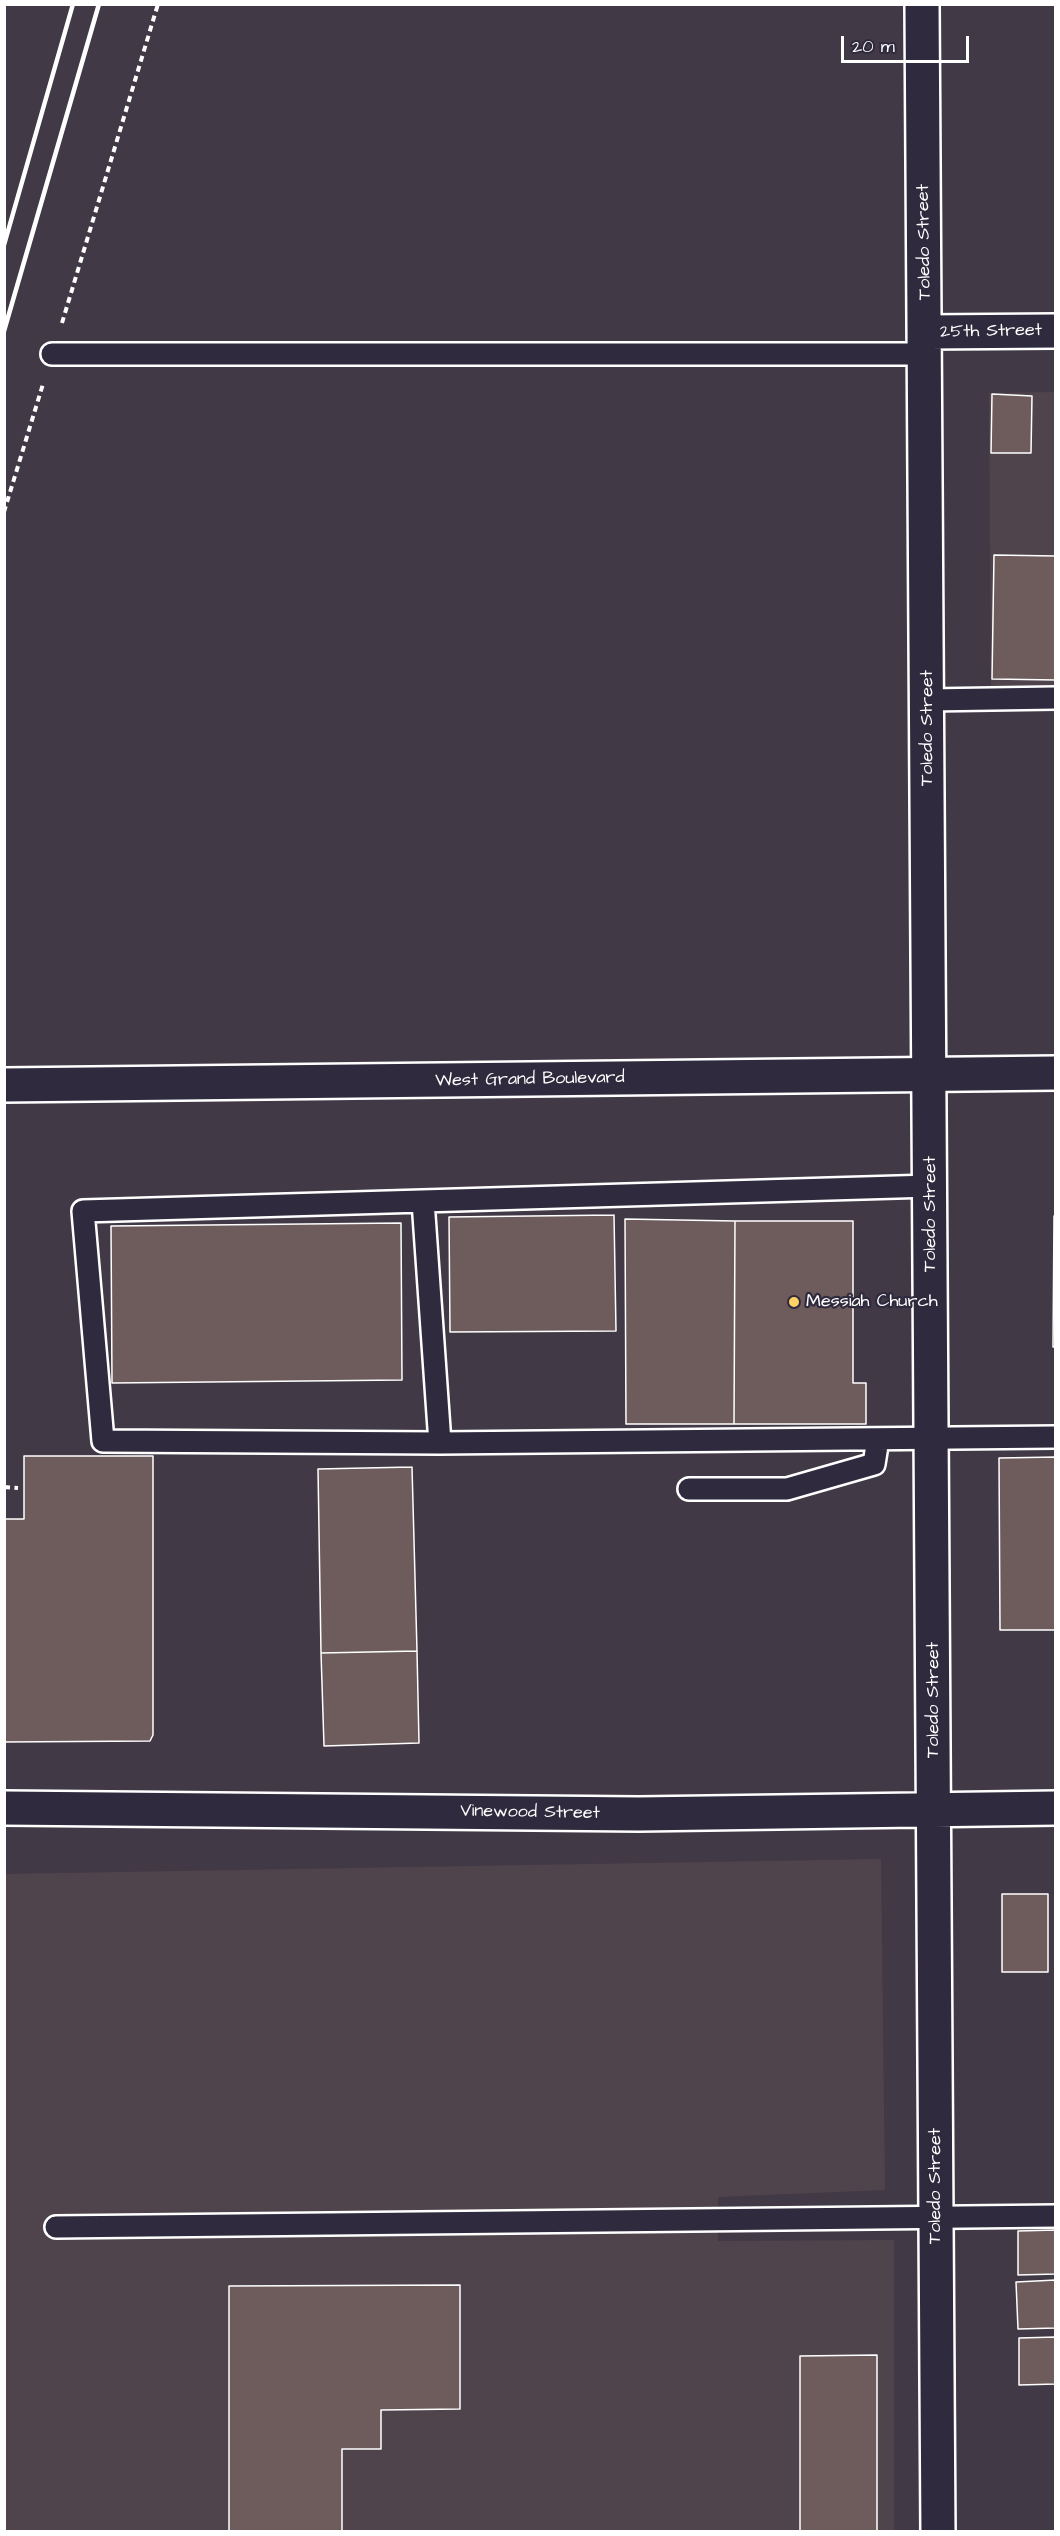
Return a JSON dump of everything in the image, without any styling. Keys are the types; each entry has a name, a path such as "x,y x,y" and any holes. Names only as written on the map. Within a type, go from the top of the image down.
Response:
{"street":[{"name":"Toledo Street","path":"922,4 926,343 938,2532"},
{"name":"25th Street","path":"926,343 1056,331"},
{"name":"West Grand Boulevard","path":"4,1085 1056,1073"},
{"name":"Vinewood Street","path":"4,1808 627,1814 1056,1808"}],"lane":[{"path":"52,354 926,343"},
{"path":"928,700 1056,698"},
{"path":"931,1186 83,1211 103,1441 440,1443 1056,1437"},
{"path":"423,1201 440,1443"},
{"path":"689,1489 787,1489 874,1464 878,1439"},
{"path":"56,2227 1056,2216"}],"path":[{"path":"4,512 158,4"},
{"path":"4,1487 18,1488"}],"shaded area":[{"path":"1055,392 1055,688 991,689 989,393"},
{"path":"881,1859 885,2190 718,2197 718,2241 894,2240 894,2531 5,2531 4,1874"}],"building":[{"path":"992,394 1032,396 1031,453 991,453"},
{"path":"994,555 1056,556 1056,680 992,679"},
{"path":"614,1215 616,1331 450,1332 449,1217"},
{"path":"1054,1216 1056,1216 1056,1347 1053,1347"},
{"path":"625,1219 735,1221 734,1424 626,1424"},
{"name":"Messiah Church","path":"735,1221 853,1221 853,1383 866,1383 866,1424 734,1424"},
{"path":"401,1223 402,1380 112,1383 111,1226"},
{"path":"24,1456 153,1456 153,1735 150,1741 4,1742 4,1519 24,1519"},
{"path":"1056,1457 1056,1630 1000,1630 999,1458"},
{"path":"412,1467 417,1651 321,1653 318,1469"},
{"path":"417,1651 419,1743 324,1746 321,1653"},
{"path":"1002,1894 1048,1894 1048,1972 1002,1972"},
{"path":"1056,2230 1056,2274 1018,2275 1018,2231"},
{"path":"1056,2280 1056,2328 1018,2329 1016,2282"},
{"path":"460,2285 460,2409 381,2410 381,2449 342,2449 342,2532 229,2532 229,2286"},
{"path":"1056,2337 1056,2384 1019,2385 1019,2338"},
{"path":"877,2355 877,2532 800,2532 800,2356"}],"railway":[{"path":"4,245 73,4"},
{"path":"4,331 99,4"}],"place":[{"name":"Messiah Church","path":"794,1302"}]}
